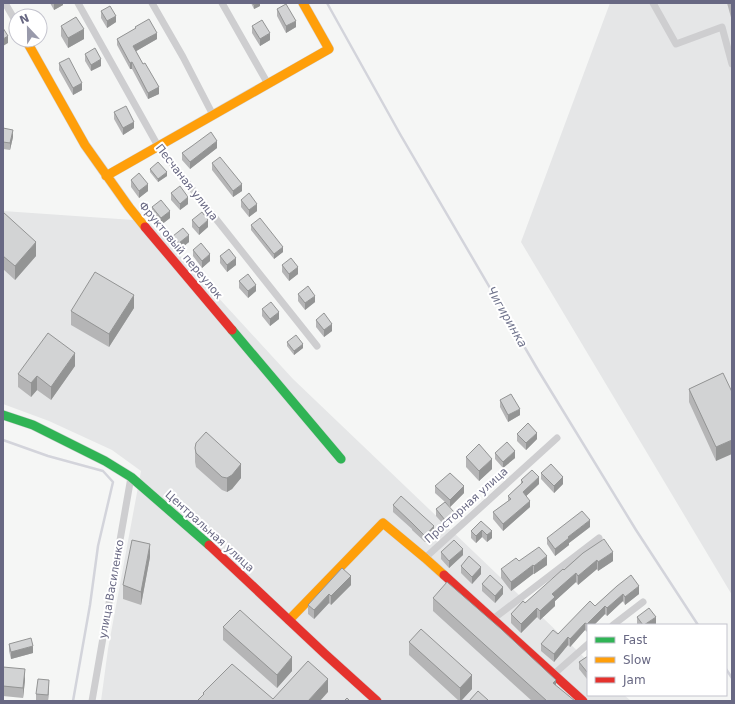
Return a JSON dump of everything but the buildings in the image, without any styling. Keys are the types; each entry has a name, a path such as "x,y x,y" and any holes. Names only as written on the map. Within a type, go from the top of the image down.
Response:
{"street":[{"name":"Песчаная улица","path":"78,3 158,146 317,346"},
{"path":"152,3 214,115"},
{"path":"222,3 268,84"},
{"path":"106,176 329,49 303,3"},
{"path":"653,3 676,44 722,27 732,64"},
{"name":"Фруктовый переулок","path":"30,48 85,145 129,207 340,459"},
{"name":"Центральная улица","path":"3,415 33,425 106,461 131,477 222,558 324,654 377,701"},
{"name":"Просторная улица","path":"289,620 383,523 426,558 557,438"},
{"name":"улица Василенко","path":"92,701 131,477"},
{"path":"493,619 599,538"},
{"path":"426,558 584,701"},
{"path":"614,624 644,602"},
{"path":"554,674 587,645"}],"shaded area":[{"path":"610,3 732,3 732,595 521,242"},
{"path":"3,211 148,221 293,379 587,660 587,696 625,696 631,701 101,701 108,649 141,471 112,450 49,421 3,404"}],"waterway":[{"name":"Чигиринка","path":"327,3 400,134 538,370 636,530 697,624"},
{"path":"3,440 48,456 103,471 113,482 98,546 90,605 73,701"},
{"name":"Чигиринка","path":"727,670 732,678"}],"traffic: fast":[{"path":"232,330 341,459"},
{"path":"3,415 33,425 105,461 131,477 209,545"}],"traffic: slow":[{"path":"106,176 329,49 303,3"},
{"path":"30,48 85,145 145,227"},
{"path":"289,620 383,523 444,575"}],"traffic: jam":[{"path":"145,227 232,330"},
{"path":"209,545 377,701"},
{"path":"444,575 583,701"}]}
